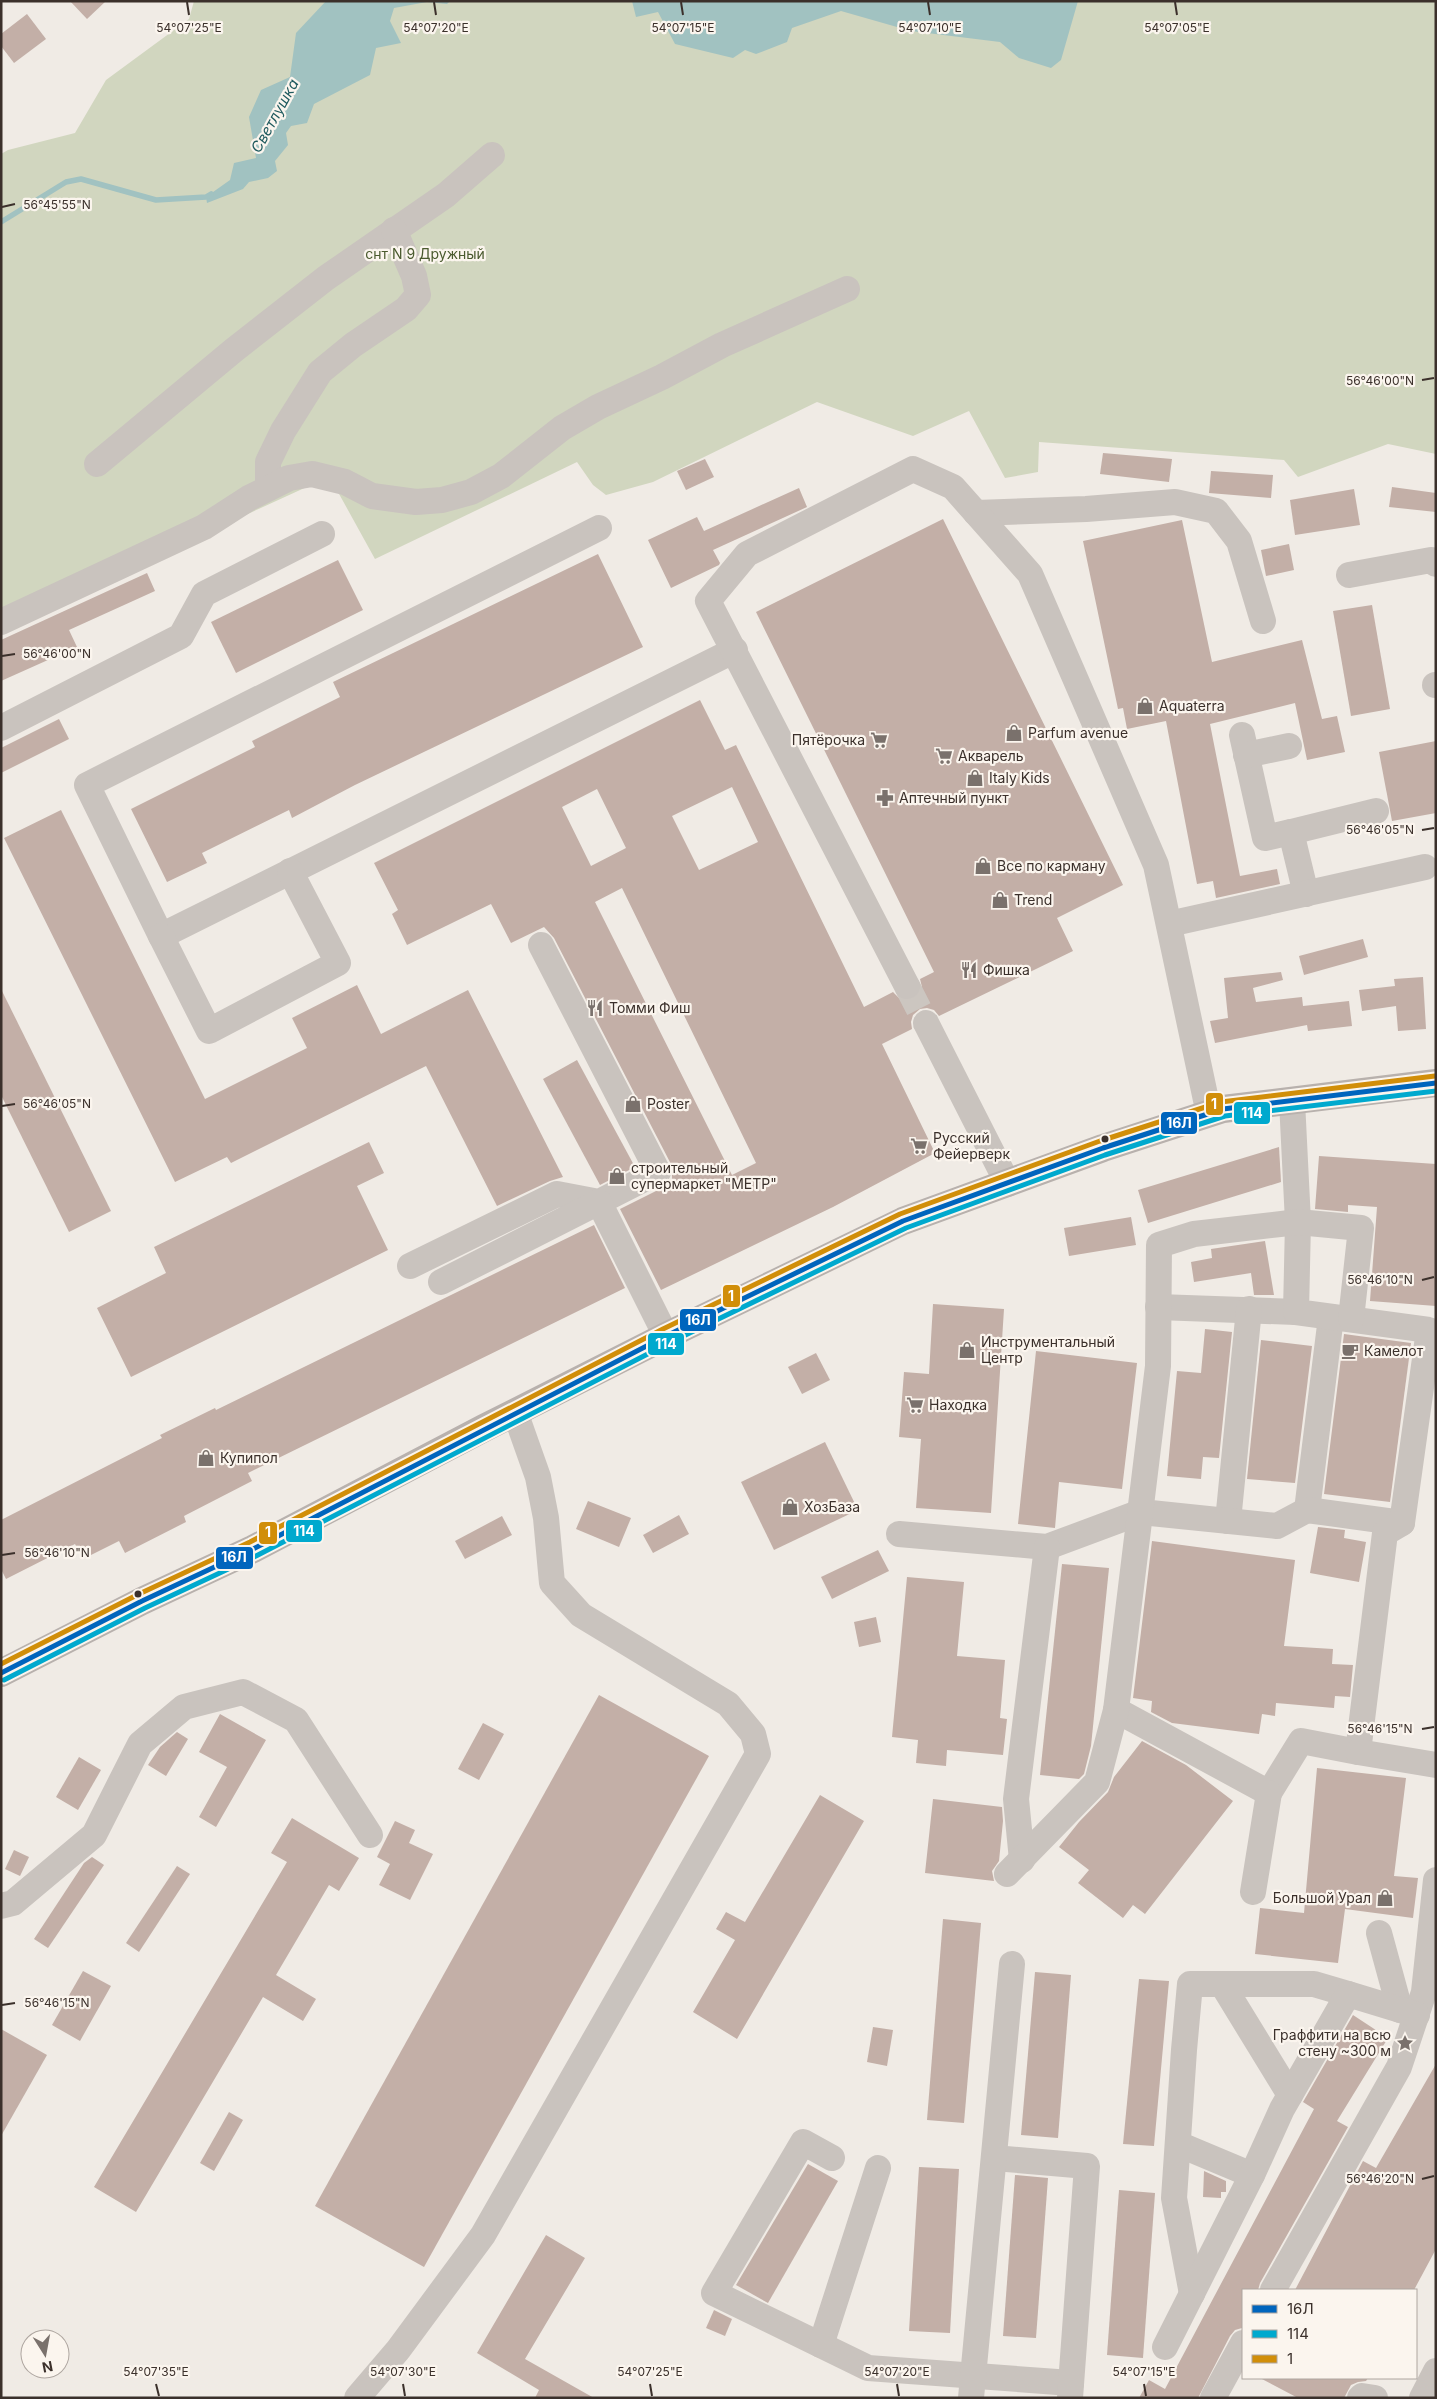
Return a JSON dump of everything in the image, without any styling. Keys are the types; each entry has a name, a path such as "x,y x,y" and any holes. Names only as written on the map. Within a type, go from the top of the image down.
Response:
{"main road":[{"path":"1,1673 142,1601 253,1549 515,1412 666,1336 902,1221 1103,1148 1223,1109 1436,1083"}],"lane":[{"path":"97,464 257,332 326,278 446,195 492,155"},
{"path":"268,488 268,462 283,431 320,372 353,345 406,309 418,295 414,276 394,230"},
{"path":"1,622 204,527 249,498 289,478 312,474 345,482 372,496 416,502 442,500 471,492 501,476 562,428 598,407 662,377 722,345 847,289"},
{"path":"907,986 708,601 747,554 913,469 953,486 1030,574 1156,865 1209,1114"},
{"path":"976,512 1086,509 1175,502 1216,511 1238,541 1263,622"},
{"path":"290,871 338,963 209,1031 88,785 599,528"},
{"path":"1,728 181,636 204,594 322,534"},
{"path":"1349,575 1431,560 1436,564"},
{"path":"161,936 735,650"},
{"path":"1289,746 1244,745 1265,838 1376,811"},
{"path":"1291,832 1306,894"},
{"path":"1169,924 1425,867"},
{"path":"441,1282 658,1172 541,945"},
{"path":"926,1023 1008,1184"},
{"path":"1292,1101 1298,1222 1296,1312"},
{"path":"410,1266 557,1194 599,1202"},
{"path":"599,1202 666,1336"},
{"path":"1047,1546 1016,1799 1014,1867 1097,1782 1116,1710 1158,1366 1159,1245 1194,1234 1298,1222 1361,1228 1341,1318 1307,1510"},
{"path":"1158,1307 1296,1312 1429,1330 1425,1441 1402,1523 1386,1534 1358,1752"},
{"path":"1228,1521 1248,1309"},
{"path":"357,2398 398,2350 484,2234 758,1754 753,1734 728,1704 581,1615 552,1583 546,1518 538,1477 515,1412"},
{"path":"899,1534 1047,1546 1141,1512 1277,1526 1307,1510 1402,1523"},
{"path":"1,1906 13,1903 94,1835 140,1744 184,1707 243,1692 296,1720 370,1835"},
{"path":"1116,1710 1269,1793"},
{"path":"1253,1892 1269,1793 1301,1741 1436,1765"},
{"path":"1274,2289 1399,2067 1408,2012 1424,1992 1436,1880"},
{"path":"1379,1933 1408,2012"},
{"path":"972,2387 1012,1964"},
{"path":"1192,2294 1174,2198 1190,1984 1314,1984 1408,2012"},
{"path":"1222,1984 1290,2095"},
{"path":"1165,2347 1252,2175 1290,2095 1348,1994"},
{"path":"832,2158 803,2142 714,2293 868,2368 972,2387 1071,2390 1087,2166 994,2158"},
{"path":"1178,2144 1252,2175"},
{"path":"821,2345 878,2168"},
{"path":"1212,2398 1242,2345"},
{"path":"1422,2398 1436,2371"},
{"path":"1360,2398 1362,2396 1375,2398"}],"green space":[{"name":"снт N 9 Дружный","path":"194,1 1436,1 1436,454 1388,444 1298,477 1284,460 1039,442 1038,472 1005,478 969,411 913,436 817,402 653,482 606,495 593,485 577,462 375,559 338,492 311,485 1,627 1,154 8,150 75,133 106,80 189,19"}],"water":[{"path":"326,1 450,1 447,4 427,2 394,8 390,21 401,43 376,48 370,75 314,104 307,123 291,126 286,133 288,145 275,161 277,171 268,178 249,182 243,189 207,203 206,197 230,180 234,163 256,158 249,117 261,90 290,77 296,33"},
{"path":"632,1 1078,1 1061,60 1051,68 1019,58 1000,42 911,31 841,11 792,28 787,42 756,54 745,50 733,58 675,44 658,12 636,17"}],"building":[{"path":"70,1 106,1 87,19"},
{"path":"27,14 46,39 14,63 1,46 1,34"},
{"path":"1103,453 1172,459 1169,482 1100,474"},
{"path":"705,459 714,477 686,490 677,471"},
{"path":"1211,471 1273,475 1271,498 1209,493"},
{"path":"1392,487 1436,493 1436,512 1389,507"},
{"path":"799,488 807,507 713,550 720,563 719,565 671,588 648,540 697,517 704,531"},
{"path":"1354,489 1360,525 1295,535 1290,500"},
{"path":"943,519 1123,885 1057,918 1073,951 939,1016 934,1010 920,1009 913,1015 912,1029 882,1044 935,1153 833,1207 661,1290 620,1209 672,1183 672,1166 554,938 544,927 511,943 491,904 407,945 392,914 398,910 374,863 700,700 725,750 736,745 864,1007 893,992 899,998 906,1001 914,999 922,987 920,979 934,972 756,612","holes":["732,787 758,842 699,870 672,816","597,789 626,848 591,866 562,807","622,888 756,1163 732,1175 595,902"]},
{"path":"1182,520 1212,662 1302,640 1322,719 1337,716 1345,752 1307,760 1295,703 1210,724 1240,876 1277,869 1280,884 1216,898 1213,881 1197,884 1166,721 1127,729 1123,708 1118,709 1083,541"},
{"path":"1289,544 1294,570 1266,576 1261,550"},
{"path":"598,554 643,647 355,785 292,818 289,810 202,853 207,863 167,882 131,809 255,747 252,741 340,697 333,682"},
{"path":"338,560 363,610 236,673 211,622"},
{"path":"147,573 155,591 69,630 77,647 1,681 1,640"},
{"path":"1372,605 1390,709 1351,716 1333,611"},
{"path":"59,719 69,739 1,773 1,748"},
{"path":"1436,741 1436,813 1392,821 1379,752"},
{"path":"61,810 205,1099 307,1048 292,1018 357,985 381,1034 468,990 563,1177 550,1181 497,1206 426,1066 231,1163 227,1157 175,1182 4,838"},
{"path":"1363,939 1368,957 1304,975 1299,956"},
{"path":"1281,972 1283,980 1253,988 1256,1002 1302,997 1303,1006 1349,1001 1352,1026 1308,1031 1307,1025 1215,1043 1210,1021 1228,1018 1224,978"},
{"path":"1423,977 1426,1029 1398,1031 1396,1006 1362,1011 1359,990 1395,986 1394,979"},
{"path":"1,989 111,1211 69,1232 1,1095"},
{"path":"577,1060 635,1167 600,1185 543,1079"},
{"path":"369,1142 384,1173 357,1186 388,1250 131,1377 97,1308 166,1273 154,1247"},
{"path":"1279,1147 1281,1182 1148,1223 1138,1190"},
{"path":"1319,1156 1436,1164 1436,1306 1370,1301 1377,1207 1348,1205 1348,1212 1315,1209"},
{"path":"1131,1217 1136,1245 1069,1256 1064,1228"},
{"path":"594,1225 625,1288 248,1473 252,1481 184,1516 186,1522 125,1553 119,1541 83,1559 75,1544 6,1579 1,1569 1,1520 162,1438 160,1435 215,1408 216,1410"},
{"path":"1265,1241 1274,1295 1254,1295 1251,1273 1194,1282 1191,1262 1212,1258 1211,1249"},
{"path":"933,1304 1004,1309 991,1513 916,1508 921,1439 899,1437 904,1372 929,1374"},
{"path":"1205,1329 1232,1332 1219,1458 1203,1457 1201,1479 1167,1476 1177,1371 1201,1373"},
{"path":"1344,1334 1411,1343 1390,1502 1324,1494"},
{"path":"1261,1340 1312,1346 1295,1483 1247,1479"},
{"path":"1036,1351 1137,1363 1122,1489 1059,1482 1055,1528 1018,1524"},
{"path":"816,1353 830,1380 802,1394 788,1367"},
{"path":"825,1442 858,1510 774,1550 741,1482"},
{"path":"588,1501 631,1518 619,1547 576,1529"},
{"path":"679,1515 689,1534 653,1553 643,1535"},
{"path":"502,1516 512,1535 465,1559 455,1541"},
{"path":"1318,1527 1345,1530 1344,1538 1366,1542 1359,1582 1310,1573"},
{"path":"1152,1541 1295,1560 1284,1646 1333,1649 1332,1664 1353,1665 1350,1697 1335,1696 1334,1708 1276,1703 1275,1716 1262,1714 1259,1734 1172,1723 1151,1712 1152,1701 1133,1698"},
{"path":"878,1550 889,1571 832,1599 821,1577"},
{"path":"1062,1564 1109,1568 1091,1746 1084,1774 1079,1779 1040,1775"},
{"path":"907,1577 964,1582 957,1656 1005,1660 1000,1718 1007,1719 1003,1755 947,1750 946,1766 916,1763 918,1740 892,1737"},
{"path":"876,1617 881,1642 859,1647 854,1622"},
{"path":"599,1695 709,1756 424,2267 315,2206"},
{"path":"220,1714 266,1740 216,1827 199,1817 227,1767 199,1752"},
{"path":"483,1723 504,1734 479,1780 458,1769"},
{"path":"177,1732 188,1739 166,1776 148,1765 160,1747"},
{"path":"1142,1741 1186,1765 1233,1801 1145,1914 1133,1905 1123,1918 1078,1883 1089,1870 1059,1847 1079,1822 1108,1792 1114,1777"},
{"path":"79,1757 101,1770 78,1810 56,1797"},
{"path":"1317,1768 1406,1778 1394,1876 1418,1878 1413,1918 1345,1909 1338,1963 1255,1954 1260,1908 1304,1913"},
{"path":"820,1795 864,1821 737,2039 693,2012 735,1940 716,1929 726,1912 745,1922"},
{"path":"933,1799 1002,1807 1003,1821 999,1861 992,1871 994,1881 925,1873"},
{"path":"292,1818 359,1858 339,1891 329,1885 276,1975 316,1999 303,2021 263,1997 136,2212 94,2187 287,1862 271,1853"},
{"path":"395,1821 415,1830 409,1843 433,1854 410,1900 379,1885 390,1864 377,1857"},
{"path":"14,1850 29,1857 20,1876 5,1869"},
{"path":"92,1857 104,1865 48,1948 34,1939 84,1863"},
{"path":"177,1866 190,1874 139,1952 126,1943"},
{"path":"943,1919 981,1923 964,2123 927,2120"},
{"path":"83,1971 111,1986 80,2041 52,2025"},
{"path":"1035,1972 1071,1975 1058,2138 1021,2135"},
{"path":"1139,1979 1169,1981 1154,2146 1123,2144"},
{"path":"1353,2015 1388,2038 1337,2121 1348,2127 1258,2289 1242,2289 1242,2328 1235,2330 1230,2336 1198,2398 1139,2398 1149,2380 1165,2389 1314,2109 1303,2102"},
{"path":"873,2027 893,2030 887,2066 867,2062"},
{"path":"1,2029 47,2055 1,2136"},
{"path":"1436,2064 1436,2249 1415,2289 1296,2289 1363,2161 1376,2168"},
{"path":"229,2112 243,2120 214,2171 200,2163"},
{"path":"808,2164 838,2181 768,2303 736,2285"},
{"path":"919,2167 959,2169 950,2333 909,2331"},
{"path":"1204,2171 1226,2181 1226,2192 1221,2192 1221,2198 1203,2197"},
{"path":"1015,2175 1048,2178 1036,2338 1003,2336"},
{"path":"1119,2190 1155,2193 1143,2358 1107,2355"},
{"path":"546,2235 585,2258 525,2359 594,2398 535,2398 539,2390 477,2353"},
{"path":"714,2310 732,2319 725,2336 706,2328"},
{"path":"1262,2379 1367,2379 1351,2385 1344,2398 1298,2398"}],"waterway":[{"name":"Светлушка","path":"1,222 66,182 81,179 156,200 206,197 211,194"}],"tunnel":[{"path":"907,986 926,1023"}],"transit line":[{"name":"1","path":"1,1664 139,1594 250,1542 663,1329 900,1214 1100,1141 1221,1102 1435,1076"},
{"name":"16Л","path":"1,1673 142,1601 253,1549 666,1336 903,1221 1103,1148 1223,1109 1436,1083"},
{"name":"114","path":"4,1680 145,1608 256,1556 669,1343 906,1228 1105,1155 1225,1116 1436,1091"}],"place":[{"name":"Aquaterra","path":"1145,706"},
{"name":"Parfum avenue","path":"1014,733"},
{"name":"Пятёрочка","path":"879,740"},
{"name":"Акварель","path":"944,756"},
{"name":"Italy Kids","path":"975,778"},
{"name":"Аптечный пункт","path":"885,798"},
{"name":"Все по карману","path":"983,866"},
{"name":"Trend","path":"1000,900"},
{"name":"Фишка","path":"969,970"},
{"name":"Томми Фиш","path":"595,1008"},
{"name":"Poster","path":"633,1104"},
{"name":"Русский Фейерверк","path":"919,1146"},
{"name":"строительный супермаркет \"МЕТР\"","path":"617,1176"},
{"name":"Инструментальный Центр","path":"967,1350"},
{"name":"Камелот","path":"1350,1351"},
{"name":"Находка","path":"915,1405"},
{"name":"Купипол","path":"206,1458"},
{"name":"ХозБаза","path":"790,1507"},
{"name":"Большой Урал","path":"1385,1898"},
{"name":"Граффити на всю стену ~300 м","path":"1405,2043"}]}
